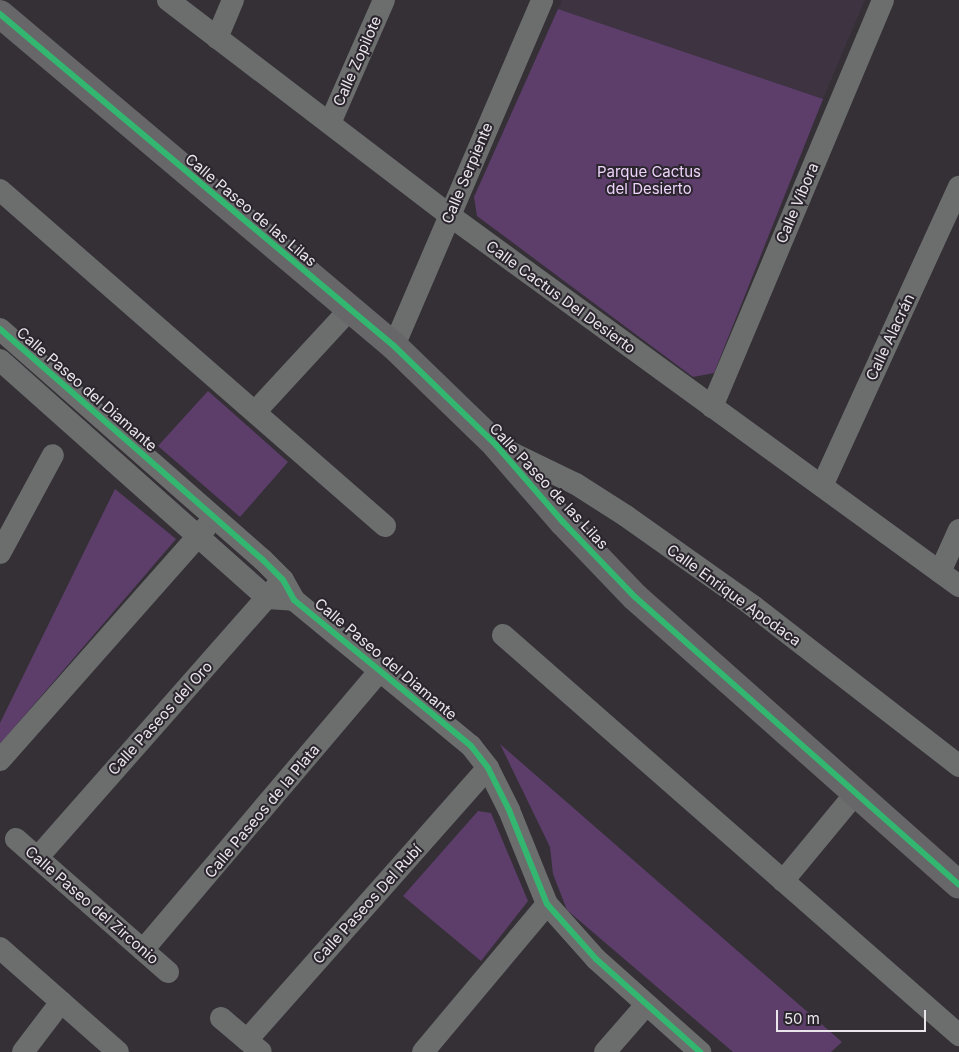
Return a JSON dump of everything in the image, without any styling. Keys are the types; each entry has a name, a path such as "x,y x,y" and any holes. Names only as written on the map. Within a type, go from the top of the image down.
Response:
{"street":[{"name":"Calle Cactus Del Desierto","path":"168,0 330,122 449,215 959,586"},
{"path":"217,38 233,0"},
{"name":"Calle Zopilote","path":"330,122 384,0"},
{"name":"Calle Serpiente","path":"394,346 542,0"},
{"name":"Calle Víbora","path":"712,407 883,0"},
{"name":"Calle Paseo de las Lilas","path":"0,14 394,346 496,445 563,522 635,597 959,885"},
{"name":"Calle Alacrán","path":"822,486 959,187"},
{"path":"0,190 385,526"},
{"path":"254,412 349,310"},
{"name":"Calle Paseo del Diamante","path":"0,330 214,517 283,580 294,600 471,746 488,768 509,810 547,904 596,958 700,1052"},
{"path":"0,360 267,598"},
{"path":"108,458 125,439"},
{"name":"Calle Enrique Apodaca","path":"496,445 576,484 626,516 753,606 959,766"},
{"path":"0,553 53,456"},
{"path":"0,760 198,538 214,517"},
{"path":"940,572 959,530"},
{"name":"Calle Paseos del Oro","path":"38,857 283,580"},
{"name":"Calle Paseo del Diamante","path":"267,598 294,600"},
{"path":"503,635 959,1035"},
{"name":"Calle Paseos de la Plata","path":"143,950 380,671"},
{"name":"Calle Paseos Del Rubí","path":"254,1046 488,768"},
{"path":"783,881 855,794"},
{"name":"Calle Paseo del Zirconio","path":"16,839 168,972"},
{"path":"423,1052 547,904"},
{"path":"0,948 118,1052"},
{"path":"23,1052 61,1002"},
{"path":"605,1052 646,1005"},
{"path":"221,1018 254,1046"}],"shaded area":[{"path":"562,0 865,0 823,99 558,9"}],"green space":[{"name":"Parque Cactus del Desierto","path":"558,9 823,99 714,373 693,377 477,216 474,197"},
{"path":"208,391 288,462 240,517 158,446"},
{"path":"115,489 176,539 0,744 0,723"},
{"path":"500,744 842,1042 831,1052 733,1052 567,910 553,874 550,847"},
{"path":"478,811 491,813 528,901 481,961 403,896"}],"cycle path":[{"path":"0,14 394,346 496,445 563,522 635,597 959,885"},
{"path":"0,329 263,560 283,580 294,600 471,746 488,768 509,810 547,904 596,959 700,1052"}]}
